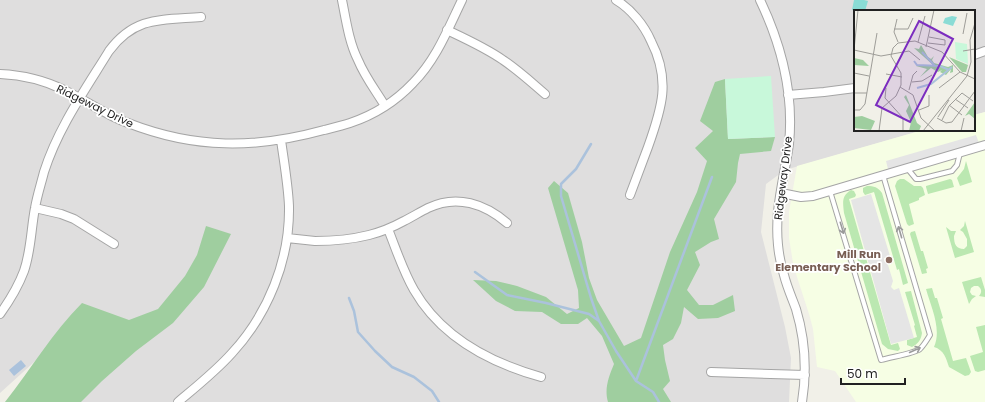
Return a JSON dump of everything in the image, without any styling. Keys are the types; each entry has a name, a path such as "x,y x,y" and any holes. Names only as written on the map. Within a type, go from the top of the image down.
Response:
{"street":[{"path":"342,0 352,44 358,60 364,73 385,106"},
{"name":"Ridgeway Drive","path":"0,74 28,77 46,82 63,89 127,123 152,132 177,138 228,144 281,140 303,136 366,117 400,95 413,84 434,56 462,0"},
{"path":"616,0 632,13 648,34 655,48 662,75 661,107 657,122 630,195"},
{"name":"Ridgeway Drive","path":"760,0 768,15 776,36 783,62 788,95 790,117 789,142 778,212 777,233 784,276 796,310 804,349 805,376 802,402"},
{"path":"0,314 18,286 24,270 35,208 45,171 54,147 64,124 109,51 124,35 147,22 201,17"},
{"path":"447,30 486,49 502,59 544,94"},
{"path":"975,55 985,52"},
{"path":"788,95 854,88"},
{"path":"178,402 232,354 257,321 268,301 276,281 283,259 287,238 289,208 288,184 281,140"},
{"path":"781,192 801,197 813,196 985,145"},
{"path":"287,238 315,241 351,239 388,229 428,208 452,202 476,204 497,214 507,223"},
{"path":"35,208 61,214 74,219 114,244"},
{"path":"388,229 411,286 435,319 465,344 486,356 504,365 541,377"},
{"path":"711,372 805,376"}],"lane":[{"path":"907,168 916,179 952,171 957,164 961,152"},
{"path":"830,191 881,360 909,353 918,350 930,335 883,175"}],"shaded area":[{"path":"0,0 985,0 985,112 975,115 975,10 854,10 854,131 920,131 785,170 766,184 761,232 785,327 791,358 789,402 75,402 65,334 0,393"},
{"path":"854,0 868,1 865,10 852,10"},
{"name":"Mill Run Elementary School","path":"985,112 985,402 856,402 835,371 817,367 813,329 793,263 789,238 789,212 797,166 920,131 975,131 975,115"},
{"path":"976,135 980,146 889,173 886,161"},
{"path":"871,194 890,256 884,258 884,260 888,265 893,281 891,287 894,290 899,288 914,338 891,344 851,200"},
{"path":"21,360 26,366 14,376 9,370"}],"green space":[{"path":"771,76 775,137 728,139 725,79"},
{"path":"725,79 728,139 775,137 771,151 740,154 736,182 714,219 719,239 695,252 700,265 687,290 699,305 713,305 733,295 735,311 718,318 698,319 684,307 681,323 673,339 663,345 670,381 663,389 671,402 608,402 607,387 614,364 602,336 587,318 578,324 561,324 542,312 515,311 496,301 473,280 496,281 517,286 546,297 567,314 579,308 578,290 548,188 554,181 568,193 582,242 589,278 597,300 624,346 641,338 670,252 697,192 707,161 695,148 713,131 700,121 715,82"},
{"path":"966,161 972,182 960,186 957,178 964,169"},
{"path":"904,179 914,186 921,186 925,195 919,198 919,200 909,204 914,224 909,226 907,224 895,186 897,181"},
{"path":"950,179 952,180 954,187 928,194 926,186"},
{"path":"867,186 876,187 882,193 908,283 903,285 899,269 897,270 874,192 865,195 863,192 863,188"},
{"path":"851,190 854,191 856,195 855,197 849,199 891,345 898,343 900,349 898,351 888,349 882,344 844,213 844,197"},
{"path":"965,221 974,252 955,258 946,227 951,231 956,231 954,236 955,244 957,247 964,249 967,246 967,239 960,230 964,226"},
{"path":"206,226 231,234 204,287 173,323 136,351 81,402 5,402 61,326 82,303 129,320 158,309 185,276 197,255"},
{"path":"915,231 928,268 926,269 927,273 922,274 910,234 911,232"},
{"path":"981,277 985,290 985,297 979,296 981,289 978,286 974,286 971,288 970,292 972,295 976,296 969,304 962,282"},
{"path":"932,288 935,298 937,298 943,318 941,319 953,361 966,358 971,372 969,375 965,376 949,367 942,352 934,347 937,333 936,325 926,289"},
{"path":"911,291 922,333 919,342 912,347 907,345 907,340 917,337 905,292"},
{"path":"985,325 985,370 978,372 975,371 970,356 983,352 976,327"}],"waterway":[{"path":"591,144 576,169 561,184 561,196 599,321 616,351 636,381 653,392 659,402"},
{"path":"636,381 712,177"},
{"path":"475,272 507,295 589,314 599,321"},
{"path":"349,298 354,311 358,332 392,367 414,377 432,391 439,402"}],"place":[{"name":"Mill Run Elementary School","path":"889,260"}]}
